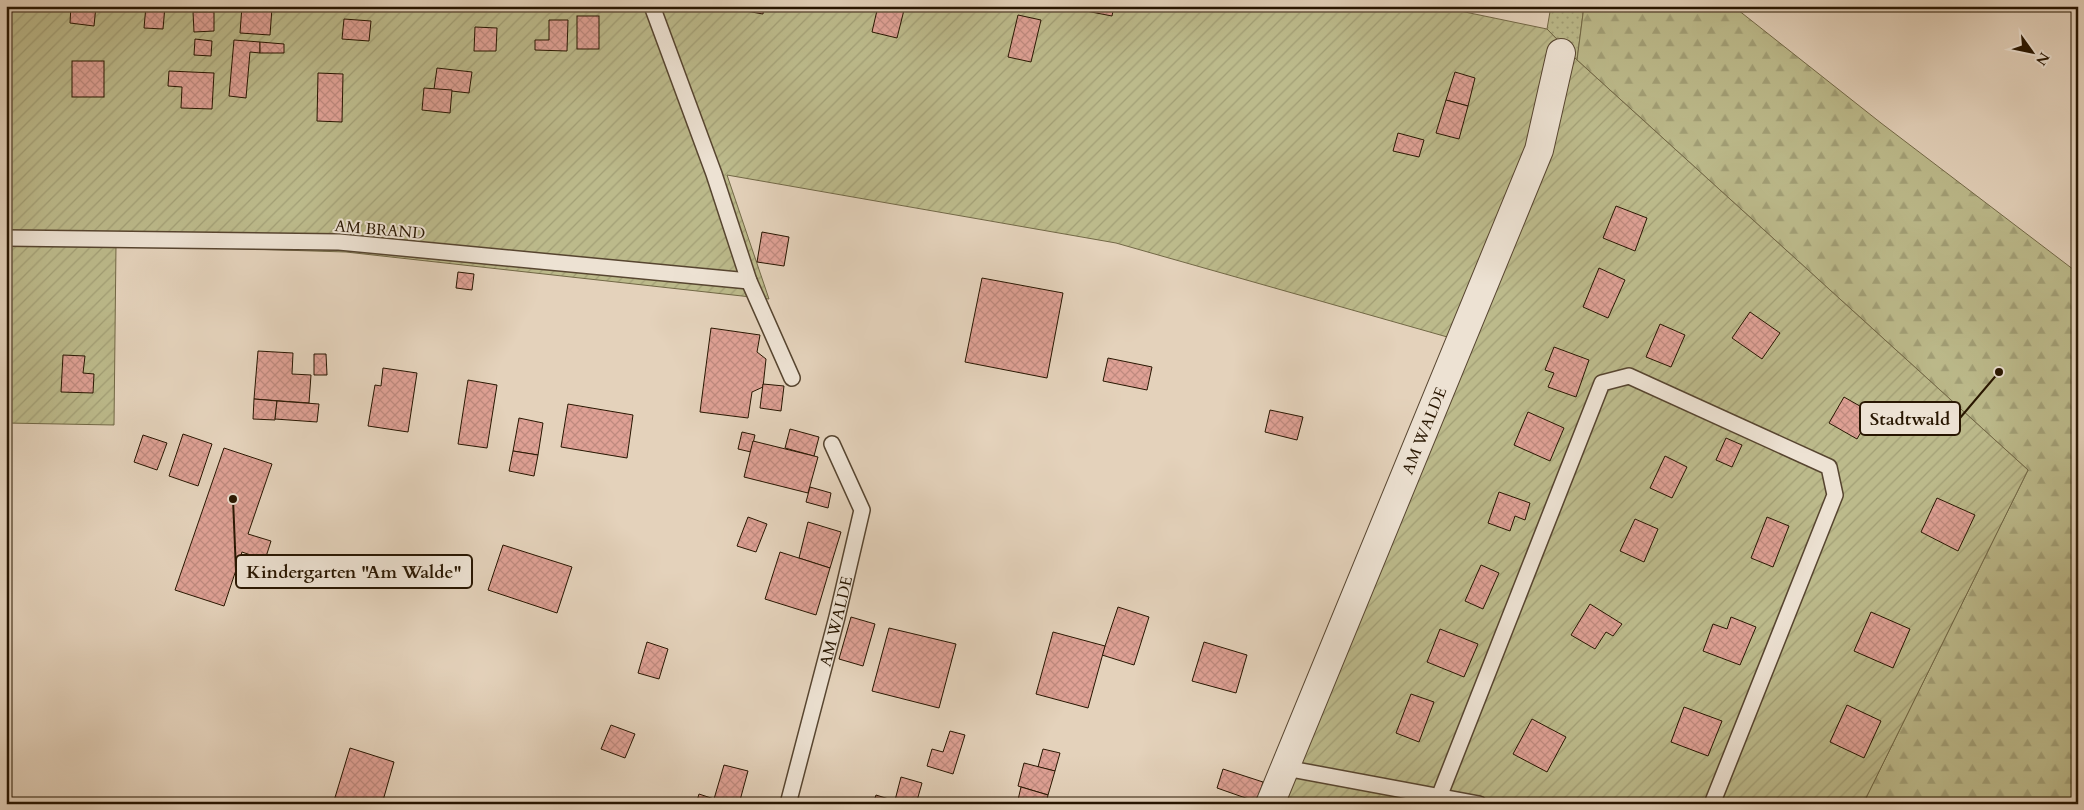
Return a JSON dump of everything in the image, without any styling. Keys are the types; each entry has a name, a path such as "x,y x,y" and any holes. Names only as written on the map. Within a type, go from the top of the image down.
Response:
{"street":[{"name":"AM WALDE","path":"1270,804 1539,150 1561,53"}],"lane":[{"path":"652,6 714,174 749,281 792,378"},
{"name":"AM BRAND","path":"6,238 339,242 749,281"},
{"path":"1440,796 1602,383 1629,376 1829,467 1835,495 1712,804"},
{"name":"AM WALDE","path":"788,804 837,617 862,510 832,444"},
{"path":"1284,768 1480,804"}],"green space":[{"path":"6,6 1436,6 1547,29 1577,60 2028,470 1863,804 1281,804 1472,344 1116,243 727,175 769,299 346,252 116,245 114,425 6,423"},
{"path":"1551,6 1584,6 1577,60 1547,29"},
{"path":"1584,6 1733,6 1881,123 2078,273 2078,804 1863,804 2028,470 1577,60"}],"building":[{"path":"71,6 96,6 94,26 70,23"},
{"path":"146,6 165,6 163,29 144,28"},
{"path":"242,6 272,8 270,35 240,33"},
{"path":"741,6 764,6 763,14 740,10"},
{"path":"878,6 905,6 897,38 872,32"},
{"path":"1087,6 1114,6 1112,16 1086,11"},
{"path":"193,12 214,12 214,31 194,32"},
{"path":"1018,15 1041,20 1031,62 1008,57"},
{"path":"577,16 599,16 599,49 577,49"},
{"path":"344,19 371,21 369,41 342,39"},
{"path":"549,20 568,20 567,51 535,50 535,40 549,40"},
{"path":"475,27 497,28 496,51 474,51"},
{"path":"195,39 212,41 211,56 194,55"},
{"path":"234,40 260,42 260,53 250,52 246,98 229,96"},
{"path":"260,42 284,44 284,53 260,53"},
{"path":"72,61 104,61 104,97 72,97"},
{"path":"437,68 472,72 469,93 434,89"},
{"path":"169,71 214,73 212,109 181,108 182,87 168,86"},
{"path":"1455,72 1475,78 1468,106 1446,100"},
{"path":"318,73 343,74 342,122 317,121"},
{"path":"424,88 452,90 450,113 422,110"},
{"path":"1446,100 1468,106 1459,139 1436,133"},
{"path":"1398,133 1424,140 1419,157 1393,151"},
{"path":"1616,206 1647,218 1635,251 1603,238"},
{"path":"762,232 789,237 784,266 757,262"},
{"path":"1599,268 1625,280 1608,318 1583,307"},
{"path":"458,272 474,274 472,290 456,288"},
{"path":"982,278 1063,293 1047,378 965,362"},
{"path":"1750,312 1780,333 1762,359 1732,338"},
{"path":"1660,324 1685,335 1671,367 1646,357"},
{"path":"711,328 760,335 757,352 766,359 763,387 752,392 748,418 700,412"},
{"path":"1554,347 1589,360 1576,397 1548,387 1554,373 1545,370"},
{"path":"258,351 293,353 292,374 311,375 309,403 254,399"},
{"path":"314,354 326,354 327,375 314,375"},
{"path":"63,355 85,356 83,373 94,374 93,393 61,392"},
{"path":"1108,358 1152,367 1147,390 1103,381"},
{"path":"383,368 417,373 408,432 368,426 375,385 381,386"},
{"path":"468,380 497,385 487,448 458,444"},
{"path":"763,384 784,386 781,411 760,408"},
{"path":"1844,397 1872,413 1857,439 1829,423"},
{"path":"254,399 277,401 275,420 253,419"},
{"path":"277,401 319,404 317,422 275,419"},
{"path":"568,404 633,415 627,458 561,447"},
{"path":"1270,410 1303,417 1297,440 1265,432"},
{"path":"1528,412 1564,428 1550,461 1514,445"},
{"path":"519,418 543,423 538,455 513,451"},
{"path":"790,429 819,437 814,456 785,448"},
{"path":"742,432 755,435 751,452 738,449"},
{"path":"183,434 212,444 198,486 169,476"},
{"path":"143,435 167,443 157,470 134,462"},
{"path":"1726,438 1742,445 1732,467 1716,460"},
{"path":"753,441 818,457 808,493 744,477"},
{"path":"224,448 272,464 248,534 271,541 265,560 242,552 224,606 175,590"},
{"path":"513,451 538,455 534,476 509,471"},
{"path":"1665,456 1687,467 1672,498 1650,488"},
{"path":"810,487 831,493 828,508 806,502"},
{"path":"1499,492 1530,503 1525,520 1515,516 1510,531 1488,523"},
{"path":"1937,498 1975,515 1958,551 1921,532"},
{"path":"748,517 767,524 756,552 737,546"},
{"path":"1767,517 1789,526 1773,567 1751,558"},
{"path":"1635,519 1658,529 1644,562 1620,551"},
{"path":"808,522 841,532 830,568 799,558"},
{"path":"503,545 572,567 557,613 488,590"},
{"path":"780,552 830,568 816,615 765,599"},
{"path":"1481,565 1499,573 1483,609 1465,601"},
{"path":"1590,604 1622,624 1613,636 1606,632 1595,649 1571,635"},
{"path":"1118,607 1149,617 1134,665 1102,655"},
{"path":"1871,612 1910,629 1893,668 1854,651"},
{"path":"851,617 875,624 863,666 839,659"},
{"path":"1731,617 1756,627 1740,665 1703,651 1713,624 1727,629"},
{"path":"889,628 956,644 939,708 872,691"},
{"path":"1440,629 1478,644 1464,677 1427,662"},
{"path":"1053,632 1105,646 1088,708 1036,694"},
{"path":"647,642 668,649 659,679 638,673"},
{"path":"1204,642 1247,655 1236,693 1192,681"},
{"path":"1411,694 1434,702 1419,742 1396,733"},
{"path":"1847,705 1881,721 1864,758 1830,742"},
{"path":"1684,707 1722,721 1708,756 1671,742"},
{"path":"1532,719 1566,737 1547,772 1513,754"},
{"path":"611,725 635,734 625,758 601,749"},
{"path":"950,731 965,735 953,774 927,766 932,749 943,752"},
{"path":"350,748 394,762 382,804 333,804"},
{"path":"1043,749 1060,753 1055,771 1038,767"},
{"path":"1024,763 1055,771 1048,795 1018,786"},
{"path":"724,765 748,771 739,804 714,799"},
{"path":"1223,769 1263,782 1257,802 1217,788"},
{"path":"901,777 922,783 916,804 894,804"},
{"path":"1021,787 1048,795 1046,804 1017,804"},
{"path":"699,794 714,799 732,804 696,804"},
{"path":"876,795 895,801 894,804 873,804"},
{"path":"435,800 446,804 434,804"}],"place":[{"name":"Stadtwald","path":"1999,372"},
{"name":"Kindergarten \"Am Walde\"","path":"233,499"}]}
